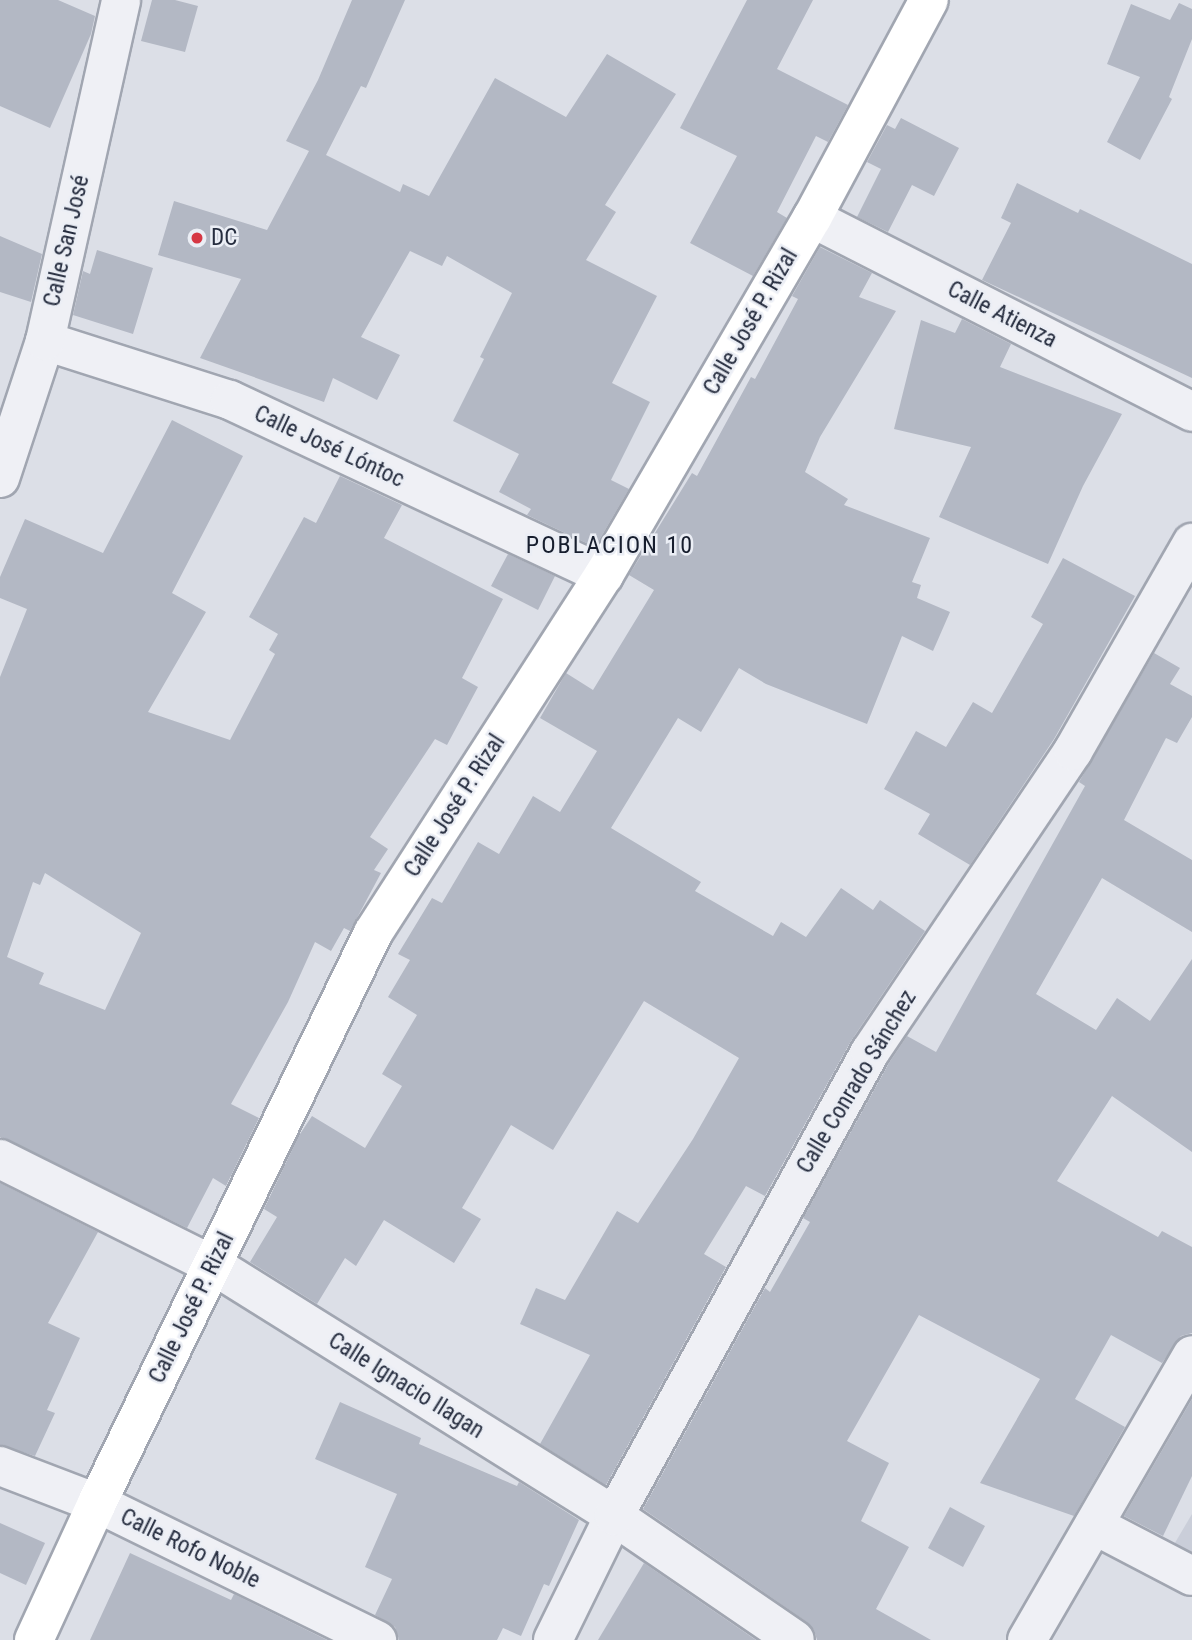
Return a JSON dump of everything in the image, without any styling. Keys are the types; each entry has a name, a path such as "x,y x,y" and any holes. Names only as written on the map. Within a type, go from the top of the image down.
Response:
{"main road":[{"name":"Calle José P. Rizal","path":"34,1640 97,1503 373,933 604,575 812,218 929,0"}],"street":[{"name":"Calle San José","path":"0,478 45,341 121,0"},
{"name":"Calle Atienza","path":"812,218 1192,412"},
{"name":"Calle José Lóntoc","path":"45,341 229,400 604,575"},
{"name":"Calle Conrado Sánchez","path":"553,1640 614,1516 870,1052 1073,751 1192,543"},
{"name":"Calle Ignacio Ilagan","path":"0,1159 213,1265 614,1516 795,1640"},
{"path":"1027,1640 1192,1355"},
{"name":"Calle Rofo Noble","path":"0,1466 97,1503 377,1640"},
{"path":"1094,1525 1192,1576"}],"shaded area":[{"path":"1192,1514 1192,1566 1169,1553"}],"building":[{"path":"0,0 58,0 95,16 91,34 50,128 0,106"},
{"path":"152,0 175,0 198,6 185,52 141,41"},
{"path":"352,0 405,0 366,88 361,86 326,155 400,192 403,184 429,196 495,78 566,117 607,54 676,94 605,205 616,212 586,260 657,296 612,383 650,402 611,480 629,489 595,547 527,515 531,509 499,492 519,454 453,421 484,359 480,357 512,293 447,256 442,266 410,251 361,337 400,355 377,400 333,378 324,402 200,358 241,279 158,255 174,201 267,230 309,151 286,141 318,80"},
{"path":"747,0 813,0 777,69 848,105 828,142 816,136 777,212 787,218 753,276 690,243 737,156 680,128"},
{"path":"1179,3 1192,9 1192,39 1169,97 1172,99 1140,160 1107,142 1140,77 1107,64 1131,4 1170,20"},
{"path":"901,118 959,148 934,196 912,185 888,232 857,217 881,169 867,162 887,125 895,129"},
{"path":"1017,183 1078,213 1080,209 1192,264 1192,378 982,280 1011,223 1001,218"},
{"path":"0,236 42,254 31,302 0,292"},
{"path":"820,247 872,273 859,297 896,311 820,437 805,472 848,499 844,505 930,538 912,582 921,585 917,598 950,612 933,651 902,636 867,724 766,684 739,668 701,732 678,718 611,828 701,882 695,891 773,936 781,922 806,937 841,888 873,910 880,900 925,931 851,1041 765,1196 746,1186 704,1254 726,1267 606,1485 540,1444 590,1355 520,1324 536,1288 565,1300 617,1211 638,1223 693,1139 739,1058 644,1001 553,1150 511,1125 462,1208 481,1219 454,1263 384,1220 356,1266 345,1258 317,1304 250,1262 277,1217 264,1209 298,1137 312,1116 365,1148 402,1086 382,1074 417,1015 388,997 410,960 398,954 432,898 442,903 478,842 499,854 533,796 560,812 597,751 540,718 566,673 593,690 654,590 629,575 692,473 697,476 751,377 755,379 798,299 792,296"},
{"path":"97,250 153,268 133,334 73,315 83,271 90,274"},
{"path":"962,319 1011,344 1000,367 1122,414 1083,486 1048,564 939,517 971,447 894,429 921,320 955,333"},
{"path":"172,420 243,456 172,593 206,612 148,712 230,740 275,654 269,650 278,634 249,617 304,517 316,523 340,476 402,505 384,538 503,599 462,678 478,687 447,745 435,739 370,837 388,849 374,870 381,873 350,931 344,928 331,951 315,942 288,1002 231,1104 259,1118 226,1186 213,1178 187,1228 0,1137 0,677 27,609 0,598 0,577 25,519 103,553","holes":["45,873 141,933 105,1010 39,984 44,973 7,957 33,882 40,885"]},
{"path":"508,554 555,576 538,610 491,586"},
{"path":"1063,558 1135,596 1054,739 970,865 918,834 930,814 884,789 916,731 946,747 973,702 992,713 1043,624 1031,617"},
{"path":"1154,653 1180,668 1170,684 1192,696 1192,717 1177,743 1166,738 1124,820 1192,860 1192,932 1102,878 1036,994 1096,1030 1117,998 1150,1021 1192,959 1192,1152 1112,1096 1057,1181 1158,1237 1162,1231 1192,1247 1192,1333 1181,1336 1162,1363 1111,1335 1075,1399 1125,1427 1074,1516 980,1483 1040,1379 919,1315 847,1441 889,1463 861,1521 909,1547 876,1609 931,1640 817,1640 814,1630 807,1622 643,1509 765,1288 770,1292 810,1222 803,1218 889,1063 907,1036 936,1052 1085,786 1079,782"},
{"path":"0,1183 98,1232 48,1323 80,1338 47,1410 55,1413 35,1456 0,1445"},
{"path":"1192,1399 1192,1476 1163,1536 1124,1516"},
{"path":"340,1402 421,1438 419,1444 517,1486 519,1482 579,1520 549,1586 544,1584 521,1636 503,1628 497,1640 399,1640 395,1627 375,1615 392,1579 365,1567 397,1494 315,1459"},
{"path":"950,1507 985,1526 963,1567 928,1548"},
{"path":"0,1523 45,1543 26,1585 0,1573"},
{"path":"130,1553 231,1600 234,1594 327,1640 90,1640"},
{"path":"644,1563 756,1640 598,1640"}],"place":[{"name":"DC","path":"197,238"}],"district":[{"name":"POBLACION 10","path":"610,546"}]}
